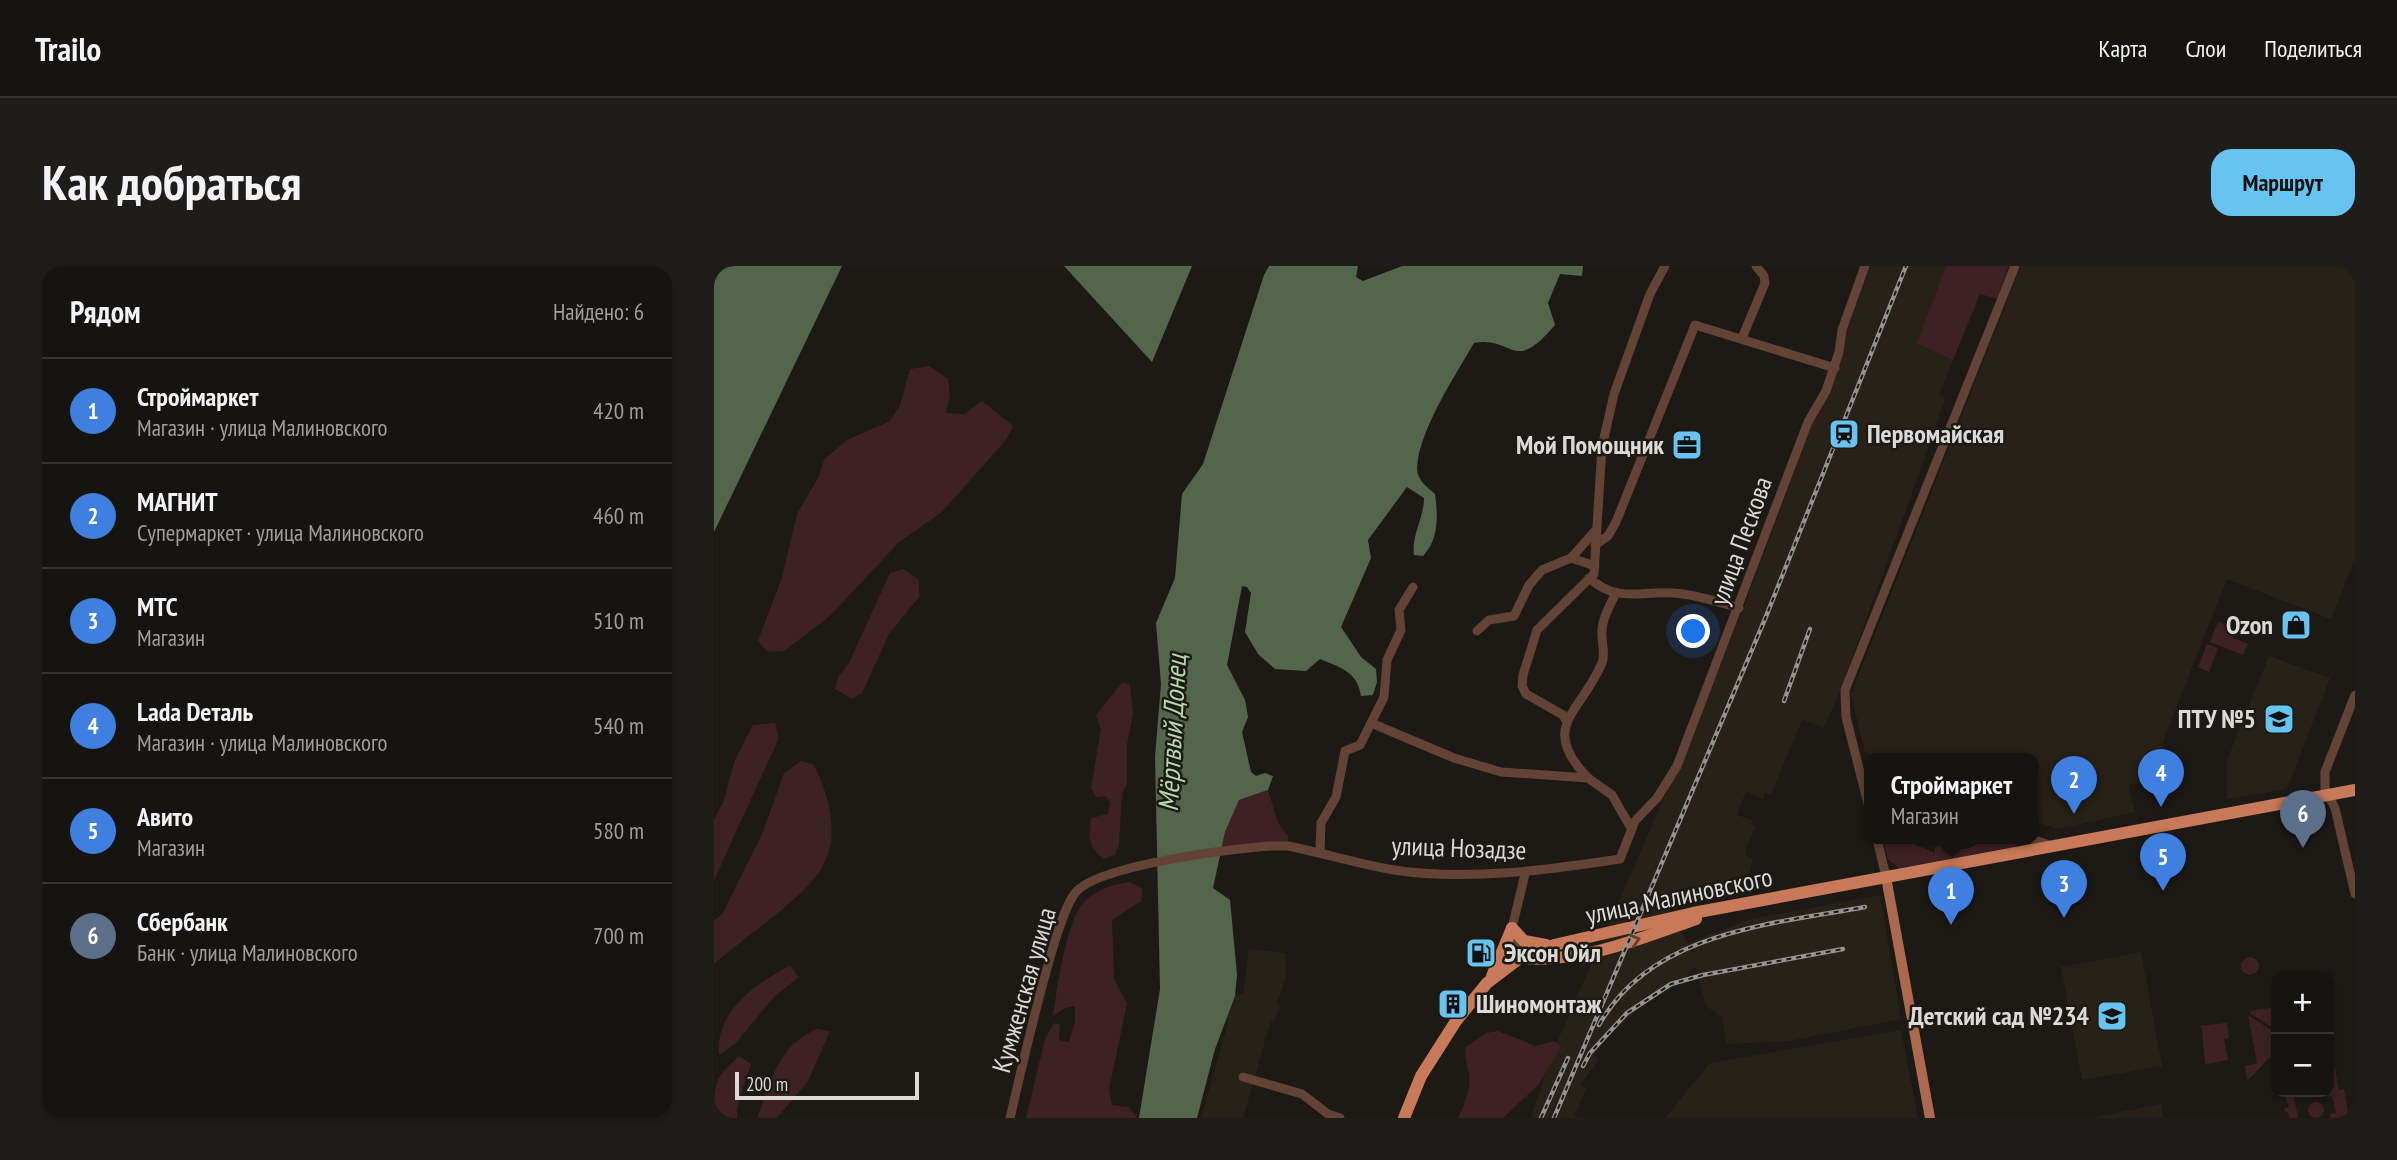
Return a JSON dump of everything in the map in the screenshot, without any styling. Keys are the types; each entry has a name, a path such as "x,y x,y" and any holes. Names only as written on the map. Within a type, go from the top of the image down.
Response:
{"highway":[{"name":"улица Малиновского","path":"1520,958 1554,945 1693,913 1887,881 2330,798 2355,790"},
{"name":"улица Малиновского","path":"1520,958 1569,957 1639,939 1696,919 2054,846 2330,798 2355,798"},
{"path":"1488,983 1513,928 1531,944 1554,945"},
{"path":"1404,1118 1421,1076 1456,1021 1488,983 1520,958"}],"main road":[{"path":"1887,881 1930,1118"}],"street":[{"path":"1567,723 1563,715 1526,694 1522,686 1523,675 1537,630 1589,578 1595,566 1602,447 1614,394 1650,295 1665,266"},
{"path":"1742,338 1765,283 1764,276 1756,266"},
{"name":"улица Пескова","path":"1620,859 1631,828 1668,783 1677,766 1808,422 1826,391 1835,368 1842,330 1865,266"},
{"path":"1864,774 1844,712 1845,690 2015,266"},
{"path":"1595,545 1608,536 1616,522 1695,325 1835,368"},
{"path":"1477,631 1489,620 1514,616 1529,584 1542,570 1572,558 1595,531"},
{"path":"1572,558 1595,566"},
{"path":"1589,578 1604,591 1615,594 1675,593 1739,608"},
{"path":"1320,852 1321,823 1336,797 1345,751 1360,745 1384,697 1387,660 1401,630 1399,610 1413,587"},
{"path":"1615,594 1601,628 1602,662 1567,723 1564,744 1567,756 1588,778 1612,795 1631,828"},
{"path":"2355,695 2325,772 2355,894"},
{"path":"1371,723 1454,758 1501,772 1588,778"},
{"path":"2039,841 2054,846"},
{"path":"1878,844 1887,881"},
{"name":"улица Нозадзе","path":"1255,847 1288,846 1393,870 1525,874 1620,859"},
{"name":"Кумженская улица","path":"1010,1118 1044,976 1060,925 1076,892 1092,879 1130,868 1255,847"},
{"path":"1520,958 1513,928 1525,874"},
{"path":"1244,1077 1302,1094 1328,1114 1340,1118"}],"shaded area":[{"path":"1871,266 2009,266 1980,294 1939,394 1945,398 1924,460 1842,686 1824,727 1802,720 1771,794 1765,793 1763,799 1746,791 1737,815 1752,820 1752,825 1756,826 1745,850 1746,856 1753,859 1748,879 1737,895 1665,900 1694,956 1690,942 1751,919 1880,895 1901,1019 1789,1041 1727,1044 1722,1017 1706,1006 1696,966 1677,986 1659,992 1611,1033 1594,1055 1599,1060 1580,1085 1586,1089 1574,1116 1579,1118 1531,1118 1551,1056 1700,716 1745,604"},
{"path":"1946,266 2009,266 1997,299 1980,294 1953,360 1917,343"},
{"path":"2021,266 2355,266 2355,558 2331,619 2227,579 2163,741 2168,778 2128,785 2135,812 2058,829 2039,823 2039,753 1865,753 1851,694"},
{"path":"929,366 948,379 950,396 946,413 965,414 982,401 1013,426 1006,440 942,512 899,542 830,616 784,651 768,652 758,641 782,577 797,514 819,476 824,460 847,440 890,421 900,405 910,369"},
{"path":"903,569 919,580 919,597 889,634 862,693 852,699 835,689 838,677 848,665 890,573"},
{"path":"2218,622 2235,629 2232,637 2248,644 2243,655 2210,642"},
{"path":"2207,644 2218,648 2209,672 2198,667"},
{"name":"ПТУ №5","path":"2269,656 2330,678 2287,789 2227,799 2227,760"},
{"path":"1123,682 1130,685 1133,714 1127,745 1127,784 1122,793 1119,844 1115,855 1104,859 1092,846 1090,836 1091,818 1108,814 1110,803 1106,796 1096,797 1091,788 1101,729 1096,715"},
{"path":"775,723 779,738 714,880 714,819 723,803 735,760 753,725"},
{"path":"801,761 813,764 828,803 831,831 826,858 820,871 799,895 714,964 714,920 722,915 763,832 784,773"},
{"path":"1268,790 1278,823 1288,836 1288,846 1221,852 1225,832 1239,800"},
{"path":"1884,844 1914,844 1935,853 1935,847 1940,844 1957,849 1976,844 2017,845 2013,849 1899,868 1888,859"},
{"path":"1129,882 1142,888 1141,901 1112,920 1114,979 1127,1003 1109,1090 1112,1105 1129,1107 1137,1118 1026,1118 1045,1039 1054,1023 1060,1025 1059,1040 1069,1042 1075,1022 1075,1006 1065,1008 1053,1016 1063,956 1078,910 1094,894 1105,888"},
{"path":"1249,949 1285,953 1286,978 1277,1003 1280,1005 1275,1020 1270,1023 1243,1118 1201,1118 1228,1023 1224,1003 1227,994 1243,995"},
{"name":"Детский сад №234","path":"2141,952 2162,1066 2082,1080 2061,967"},
{"path":"2250,957 2258,962 2259,966 2254,974 2250,975 2242,970 2241,966 2246,958"},
{"path":"790,966 799,977 774,997 735,1044 719,1055 724,1025 740,1000 764,981"},
{"path":"2271,1008 2271,1027 2251,1014 2250,1011"},
{"path":"2248,1015 2271,1030 2271,1056 2247,1081 2245,1066 2257,1063"},
{"path":"2227,1023 2229,1038 2224,1039 2228,1060 2205,1064 2202,1028 2198,1026"},
{"path":"817,1029 830,1031 808,1081 777,1118 757,1118 784,1055 804,1036"},
{"path":"1901,1030 1918,1118 1665,1118 1710,1063"},
{"path":"1498,1031 1535,1046 1555,1041 1561,1047 1539,1084 1503,1118 1458,1118 1469,1086 1466,1047 1486,1033"},
{"path":"739,1056 751,1064 740,1097 737,1118 714,1118 717,1082"},
{"path":"2334,1064 2339,1090 2344,1089 2349,1118 2331,1118 2330,1114 2336,1113 2332,1097"},
{"path":"2285,1097 2294,1097 2298,1118 2289,1118 2284,1108 2289,1107"},
{"path":"2313,1102 2319,1102 2324,1110 2322,1116 2313,1118 2308,1113 2308,1107"},
{"path":"2161,1104 2163,1118 2091,1118"}],"water":[{"path":"714,266 842,266 714,532"},
{"path":"1064,266 1192,266 1152,362"},
{"name":"Мёртвый Донец","path":"1269,266 1358,266 1356,277 1363,281 1402,266 1583,266 1582,276 1560,274 1548,303 1555,325 1541,340 1521,351 1487,342 1474,343 1448,387 1431,420 1419,453 1417,472 1435,494 1437,511 1435,535 1423,556 1414,555 1414,541 1424,498 1407,487 1368,540 1371,558 1341,627 1361,657 1376,669 1377,682 1373,695 1361,696 1352,676 1320,659 1306,671 1275,669 1258,654 1245,632 1251,593 1247,587 1242,586 1227,665 1245,700 1248,717 1242,732 1251,772 1256,776 1265,773 1273,776 1268,790 1239,800 1225,832 1213,888 1230,900 1237,975 1235,996 1215,1049 1197,1118 1139,1118 1160,989 1155,757 1161,684 1156,623 1175,578 1182,494 1203,464"}],"railway":[{"path":"1554,1118 1765,619 1906,266"},
{"path":"1784,701 1810,629"},
{"path":"1599,1025 1622,994 1649,970 1681,951 1753,927 1865,907"},
{"path":"1583,1066 1590,1053 1627,1013 1671,984 1703,975 1843,949"},
{"path":"1541,1118 1568,1058"}],"place":[{"name":"Первомайская","path":"1844,434"},
{"name":"Мой Помощник","path":"1687,445"},
{"name":"Ozon","path":"2296,625"},
{"name":"ПТУ №5","path":"2279,719"},
{"name":"Lada Dеталь","path":"2161,807"},
{"name":"МАГНИТ","path":"2074,814"},
{"name":"Сбербанк","path":"2303,848"},
{"name":"Авито","path":"2163,891"},
{"name":"МТС","path":"2064,918"},
{"name":"Строймаркет","path":"1951,925"},
{"name":"Эксон Ойл","path":"1481,953"},
{"name":"Шиномонтаж","path":"1453,1004"},
{"name":"Детский сад №234","path":"2112,1016"}]}
